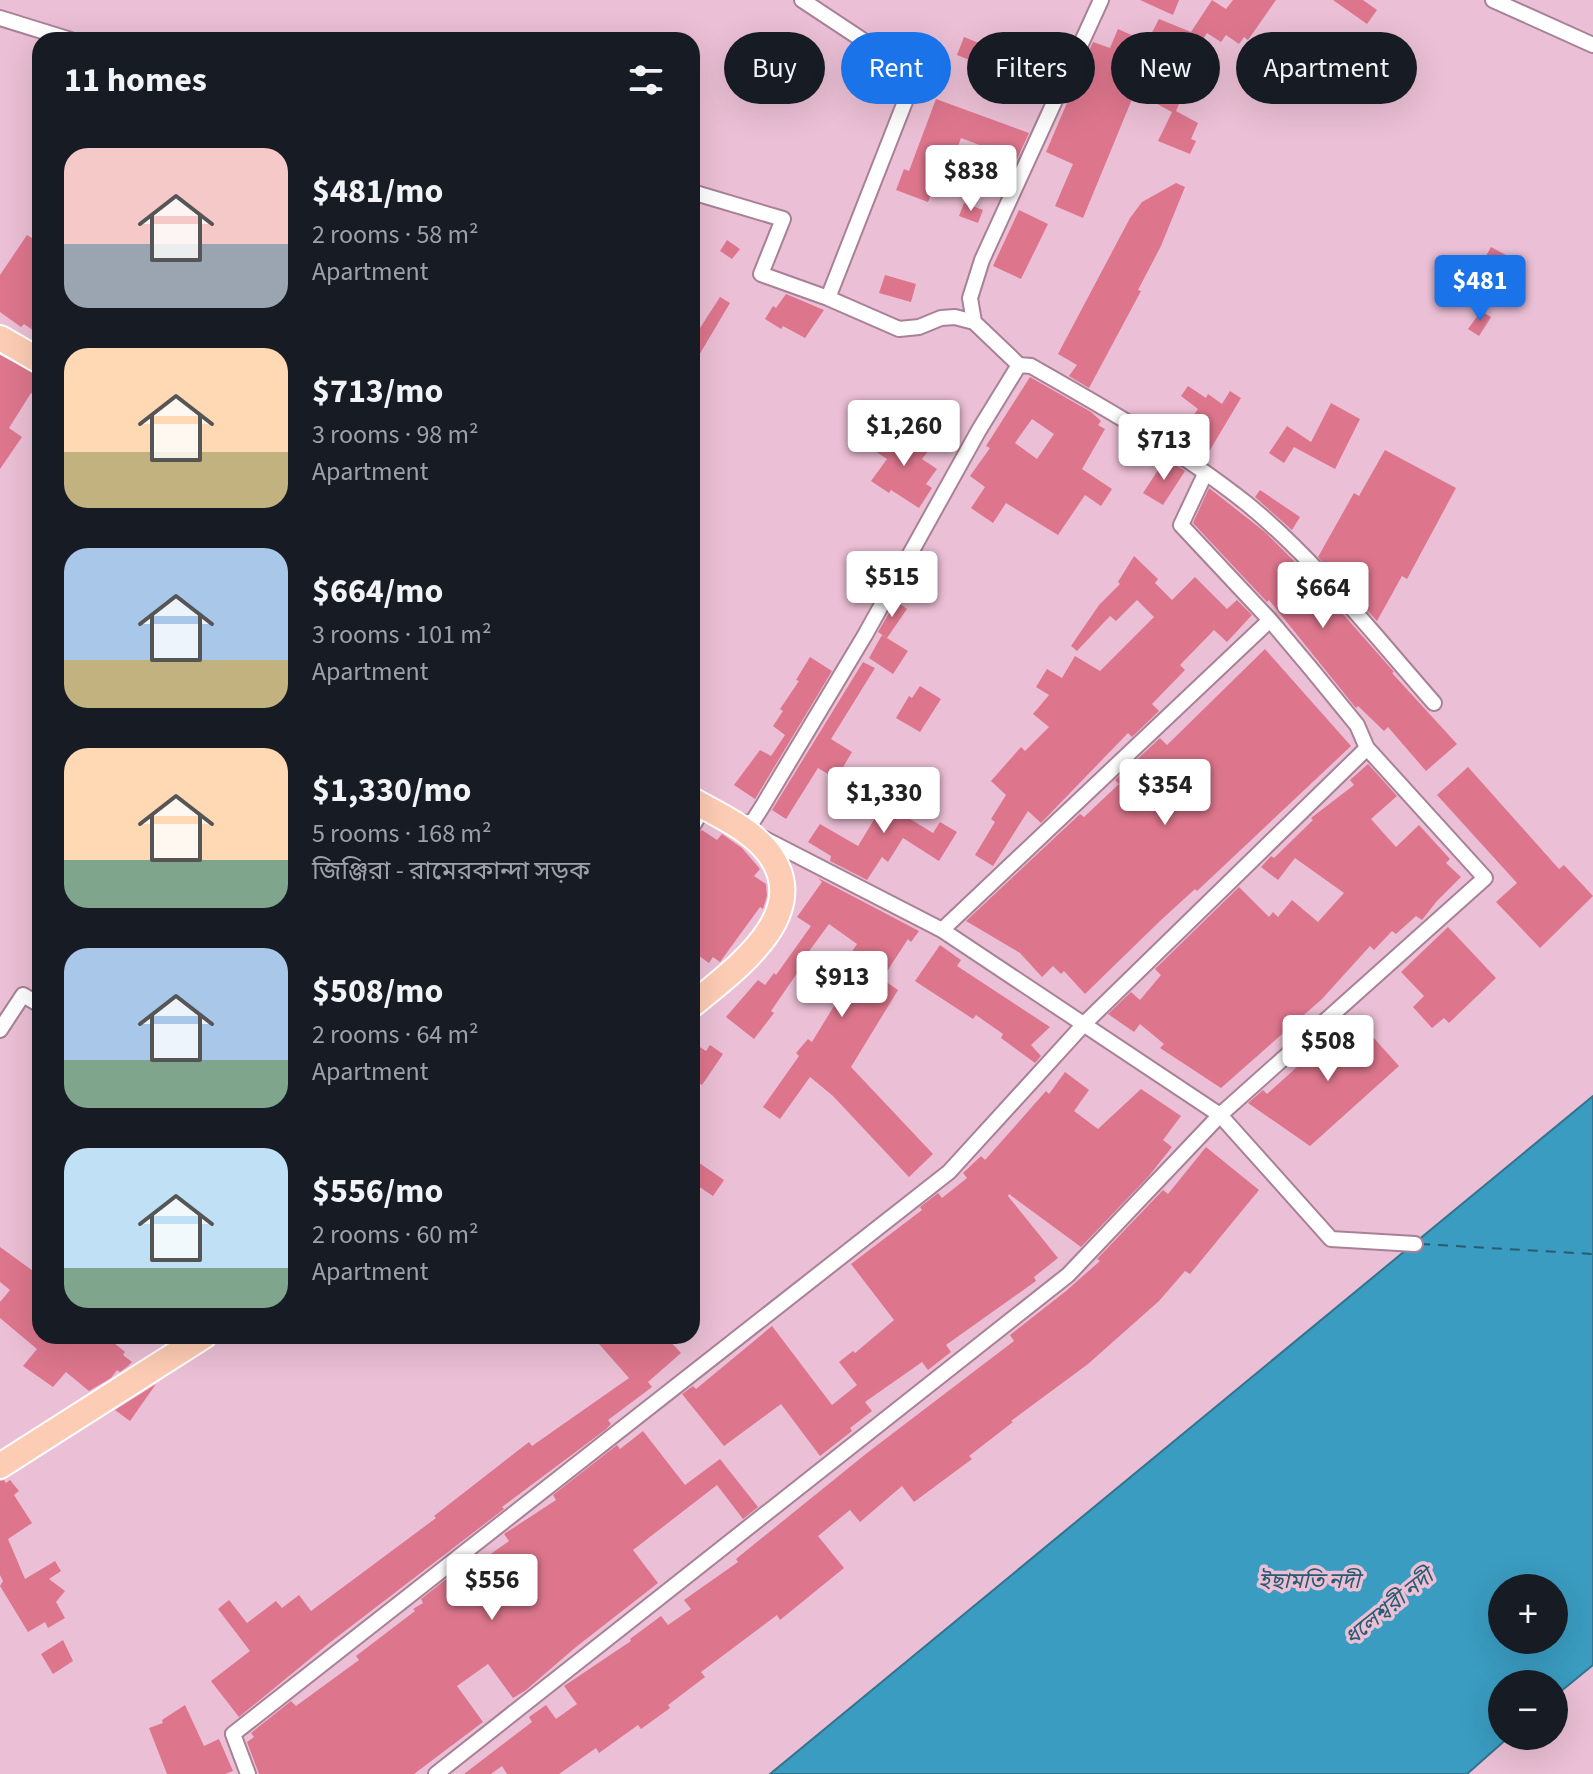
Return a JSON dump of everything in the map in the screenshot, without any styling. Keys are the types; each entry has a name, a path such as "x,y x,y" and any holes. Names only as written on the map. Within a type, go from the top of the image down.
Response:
{"main road":[{"path":"0,338 32,356"},
{"path":"700,812 737,825 767,851 776,867 782,902 777,921 764,938 729,975 700,999"},
{"path":"0,1466 191,1344"}],"street":[{"path":"802,0 867,43 910,89 828,298"},
{"path":"974,322 970,298 982,260 1101,0"},
{"path":"1493,0 1593,45"},
{"path":"0,18 45,32"},
{"path":"700,194 783,219 761,274 828,298 899,329 919,327 941,318 955,317 974,322 1019,365 1031,366 1137,427 1205,474 1247,504 1321,574 1434,703"},
{"path":"737,825 753,821 865,635 979,430 1019,365"},
{"path":"436,1774 1068,1275 1220,1115 1485,878 1367,748 1357,725 1270,620 1181,525 1205,474"},
{"path":"942,930 1270,620"},
{"path":"248,1774 233,1734 949,1172 1085,1023 1367,748"},
{"path":"737,825 942,930 1220,1115 1331,1239 1415,1244"},
{"path":"0,1030 23,995 32,1000"}],"water":[{"name":"ইছামতি নদী","path":"1593,1096 1593,1665 1568,1686 1568,1670 1488,1670 1488,1750 1494,1750 1467,1774 770,1774"}],"building":[{"path":"1140,0 1179,0 1173,15"},
{"path":"1212,0 1226,9 1233,0 1276,0 1254,32 1236,32 1236,42 1226,35 1221,42 1220,32 1191,32"},
{"path":"1333,0 1363,0 1377,10 1367,24"},
{"path":"1159,19 1191,32 1152,32"},
{"path":"964,37 967,38 967,59 957,55"},
{"path":"1095,43 1110,48 1111,46 1111,104 1130,104 1083,218 1055,206 1073,164 1046,152 1067,104 1095,104"},
{"path":"934,104 950,104 1029,133 1017,159 961,138 946,179 938,176 928,202 896,190 904,169 909,171"},
{"path":"1157,104 1179,104 1176,111 1198,123 1191,139 1196,141 1190,154 1158,141 1172,112"},
{"path":"1176,183 1185,187 1161,246 1138,290 1141,291 1089,388 1069,376 1077,365 1058,354 1130,218 1142,202"},
{"path":"964,203 983,210 978,223 959,216"},
{"path":"1019,210 1048,224 1021,279 993,266"},
{"path":"27,235 32,238 32,330 24,324 21,327 0,312 0,275"},
{"path":"727,240 740,249 732,259 720,251"},
{"path":"1491,247 1517,261 1495,301 1469,287"},
{"path":"885,275 916,284 911,302 879,293"},
{"path":"786,294 824,310 805,338 765,319"},
{"path":"720,297 730,303 700,354 700,328"},
{"path":"1481,311 1491,317 1479,336 1468,329"},
{"path":"0,355 32,372 32,394 9,428 22,437 0,469"},
{"path":"1030,377 1101,421 1098,425 1105,429 1082,469 1112,489 1101,506 1085,495 1058,535 1006,503 993,523 971,508 985,487 970,476 990,448 986,446","holes":["1032,419 1054,434 1037,459 1015,443"]},
{"path":"1188,386 1222,404 1230,391 1241,398 1204,460 1175,440 1198,409 1181,396"},
{"path":"1331,403 1360,419 1335,469 1294,447 1284,463 1269,453 1287,426 1311,442"},
{"path":"892,427 928,451 922,459 937,469 926,484 932,488 919,508 871,481 887,459 875,451"},
{"path":"1385,450 1456,488 1407,579 1402,576 1377,621 1318,557 1354,493 1359,496"},
{"path":"1166,458 1185,471 1163,505 1143,493"},
{"path":"1209,488 1265,532 1313,580 1457,744 1426,771 1388,727 1384,731 1358,706 1356,708 1269,600 1267,602 1193,523"},
{"path":"1260,490 1300,517 1292,530 1255,497"},
{"path":"1134,556 1158,579 1155,583 1172,600 1195,577 1227,609 1237,600 1252,615 1227,642 1214,630 1180,665 1185,670 1152,704 1159,711 1132,737 1128,733 1041,823 1028,811 993,866 975,855 995,822 991,819 1006,795 991,781 1021,747 1025,751 1049,727 1033,714 1049,695 1036,687 1047,669 1062,678 1075,656 1100,671 1154,617 1137,600 1116,621 1110,616 1077,651 1071,646 1099,605 1120,584 1118,582"},
{"path":"896,601 907,609 887,638 878,632"},
{"path":"882,635 908,651 893,674 869,658"},
{"path":"1265,649 1351,746 1085,994 1064,971 1061,974 1053,966 1042,977 1020,953 966,921 1080,814 1084,817 1119,784 1115,780 1160,738 1167,745"},
{"path":"810,657 832,671 755,799 734,785 760,750 771,756 785,735 773,726"},
{"path":"863,662 875,668 831,739 852,752 836,779 818,768 786,819 772,810"},
{"path":"920,686 941,699 920,732 896,718 909,696 912,698"},
{"path":"1368,764 1397,796 1371,819 1396,847 1419,825 1450,859 1446,863 1461,877 1422,920 1416,916 1396,934 1392,931 1374,950 1370,946 1322,999 1221,1088 1160,1048 1164,1044 1140,1024 1134,1032 1108,1014 1131,992 1140,1000 1161,975 1155,969 1239,887 1269,917 1273,912 1278,917 1292,900 1318,922 1344,893 1295,858 1278,880 1261,867 1313,820 1311,818 1354,785 1350,780"},
{"path":"1468,767 1559,869 1564,865 1593,896 1540,948 1496,902 1517,883 1437,795"},
{"path":"900,770 917,780 897,811 933,833 940,822 957,832 939,861 903,838 888,862 882,857 867,880 830,861 831,856 808,842 820,824 858,846"},
{"path":"841,783 855,792 845,807 831,799"},
{"path":"700,832 717,840 722,834 742,848 760,869 754,876 766,884 767,896 763,909 760,907 720,962 713,957 709,963 700,957"},
{"path":"818,878 919,931 911,942 908,939 882,979 898,990 851,1067 933,1154 909,1177 833,1096 810,1077 780,1119 763,1107 799,1056 796,1053 808,1039 812,1042 862,960 851,953 857,944 829,924 771,1011 774,1013 754,1039 726,1017 758,980 765,985 774,973 776,975 811,926 797,917 822,882"},
{"path":"1448,927 1496,978 1449,1023 1444,1018 1432,1028 1413,1007 1424,996 1401,972"},
{"path":"940,945 961,960 957,966 1050,1027 1031,1045 1041,1056 1035,1063 976,1015 973,1019 915,981"},
{"path":"1354,1016 1399,1066 1310,1146 1248,1103 1263,1090 1267,1094"},
{"path":"710,1045 723,1054 702,1085 700,1047 706,1051"},
{"path":"1065,1072 1089,1090 1074,1111 1098,1129 1141,1089 1181,1116 1163,1140 1172,1147 1148,1177 1081,1247 1009,1194 1058,1258 1034,1277 1036,1281 946,1345 951,1352 928,1370 922,1362 865,1402 872,1411 820,1456 781,1404 724,1446 682,1394 693,1386 696,1389 772,1326 832,1405 857,1385 839,1362 853,1351 855,1353 894,1320 851,1264 922,1210 920,1207 938,1193 942,1198 967,1178 963,1173 981,1156 985,1160 1046,1091 1049,1094"},
{"path":"1206,1147 1259,1190 1190,1274 1185,1271 1159,1301 1088,1364 1011,1421 969,1456 972,1459 914,1502 902,1486 860,1522 850,1510 818,1536 844,1568 780,1620 777,1615 701,1672 705,1677 641,1729 638,1725 599,1753 596,1748 559,1774 507,1774 502,1766 491,1774 464,1774 532,1722 529,1717 546,1705 556,1719 577,1704 564,1686 631,1641 661,1616 668,1625 691,1609 684,1600 738,1562 736,1559 867,1453 1014,1341 1010,1335 1100,1261 1097,1259 1163,1190 1168,1194"},
{"path":"700,1164 724,1180 713,1196 700,1187"},
{"path":"0,1247 32,1270 32,1344 116,1344 132,1362 89,1391 66,1372 53,1387 23,1366 37,1349 0,1318 0,1302 10,1290 0,1282"},
{"path":"599,1344 673,1344 681,1353 648,1382 652,1387 608,1420 611,1424 605,1430 502,1507 504,1509 328,1644 239,1717 211,1681 250,1651 218,1609 229,1600 247,1623 276,1601 282,1608 299,1595 311,1611 436,1518 434,1516 529,1442 532,1446 629,1378"},
{"path":"156,1384 130,1421 115,1410"},
{"path":"643,1431 685,1485 720,1459 758,1507 743,1519 717,1485 633,1550 658,1583 526,1690 513,1698 488,1664 457,1686 483,1722 414,1774 259,1774 247,1742 254,1737 251,1733 291,1701 296,1706 359,1660 356,1656 415,1611 413,1609 423,1603 421,1599 464,1565 467,1570 509,1541 504,1534 556,1500 553,1495 617,1445 620,1449"},
{"path":"10,1480 19,1491 14,1495 32,1523 8,1539 25,1579 55,1561 61,1571 49,1579 65,1591 56,1602 65,1618 48,1628 45,1622 28,1632 0,1586 3,1581 0,1575 0,1481 6,1483"},
{"path":"63,1640 73,1661 53,1674 41,1654"},
{"path":"185,1705 204,1746 219,1739 233,1771 225,1774 167,1774 149,1728 163,1723 162,1720"}],"ferry route":[{"path":"1420,1244 1593,1254"}],"water label":[{"name":"ধলেশ্বরী নদী","path":"1389,1607"}]}
